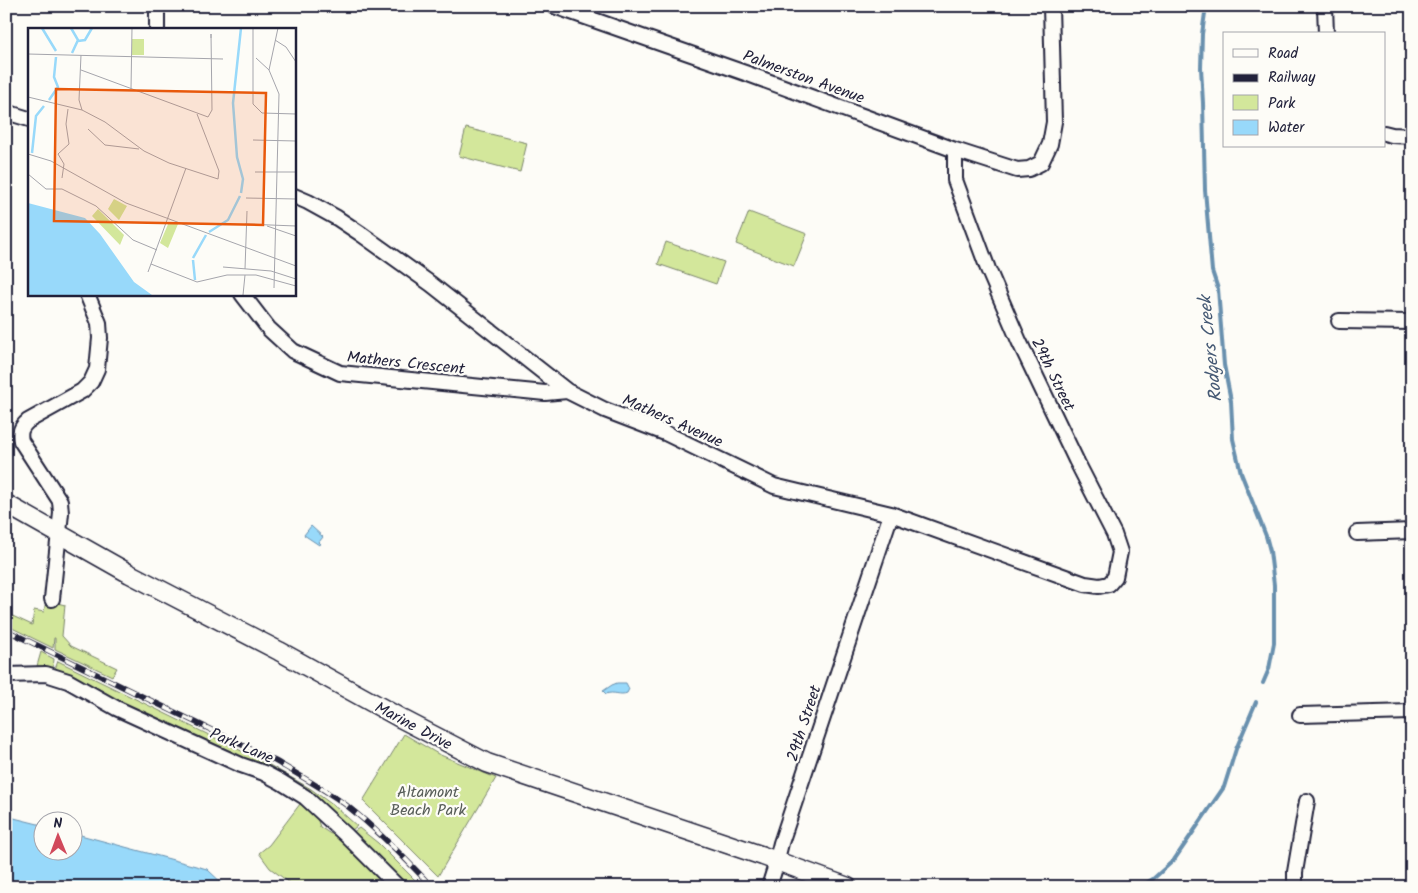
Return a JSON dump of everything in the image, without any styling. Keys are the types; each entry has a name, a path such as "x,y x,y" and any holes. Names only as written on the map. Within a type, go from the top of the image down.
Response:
{"main road":[{"name":"Marine Drive","path":"6,504 130,574 279,651 487,763 777,861 848,887"}],"street":[{"path":"156,28 157,6"},
{"name":"Palmerston Avenue","path":"554,6 956,150 1017,170 1029,169 1041,163 1050,144 1054,122 1051,6"},
{"path":"1325,6 1326,32"},
{"path":"6,112 28,119"},
{"path":"1386,134 1412,136"},
{"name":"29th Street","path":"956,150 955,180 988,269 1019,340 1076,460 1114,534 1120,552 1116,577 1109,584 1100,586 1085,584"},
{"name":"Mathers Avenue","path":"295,196 337,218 361,234 431,284 567,391 605,410 666,433 774,486 891,514 1085,584"},
{"path":"52,599 61,514 60,501 21,440 20,434 23,426 28,421 82,391 92,382 97,369 100,338 99,323 87,295"},
{"name":"Mathers Crescent","path":"243,295 269,330 293,351 340,373 546,393 567,391"},
{"path":"1339,321 1412,322"},
{"name":"29th Street","path":"769,887 781,842 891,514"},
{"path":"1357,533 1412,532"},
{"name":"Park Lane","path":"6,675 46,674 68,681 116,708 281,782 306,797 398,887"},
{"path":"1300,714 1412,712"},
{"path":"1295,887 1295,872 1308,800"}],"green space":[{"path":"466,128 527,143 520,172 459,156"},
{"path":"749,212 807,234 794,266 736,244"},
{"path":"666,242 724,262 716,284 658,264"},
{"path":"46,600 65,605 62,636 71,646 117,668 112,676 55,649 55,638 53,648 6,625 6,613 32,625 34,610 44,612"},
{"path":"41,652 54,659 53,668 37,666"},
{"path":"58,661 266,763 311,789 357,826 352,830 309,795 160,724 55,669"},
{"name":"Altamont Beach Park","path":"404,734 438,754 496,778 438,876 363,801"},
{"name":"Altamont Beach Park","path":"300,804 316,815 320,827 341,838 391,887 295,887 270,868 259,853 269,845"},
{"path":"359,828 378,843 422,887 408,887 353,832"}],"water":[{"path":"311,526 323,537 319,545 304,535"},
{"path":"626,683 629,689 627,693 606,694 603,691 612,685"},
{"path":"6,816 32,822 32,860 82,860 82,835 207,869 226,887 6,887"}],"waterway":[{"name":"Rodgers Creek","path":"1206,6 1202,34 1201,68 1205,190 1212,271 1218,289 1224,365 1231,401 1233,439 1241,473 1266,536 1270,551 1274,585 1274,643 1269,669 1263,683"},
{"name":"Rodgers Creek","path":"1140,887 1153,879 1174,860 1224,787 1236,749 1256,702"}],"railway":[{"path":"6,630 275,761 311,782 346,805 369,824 432,887"}]}
